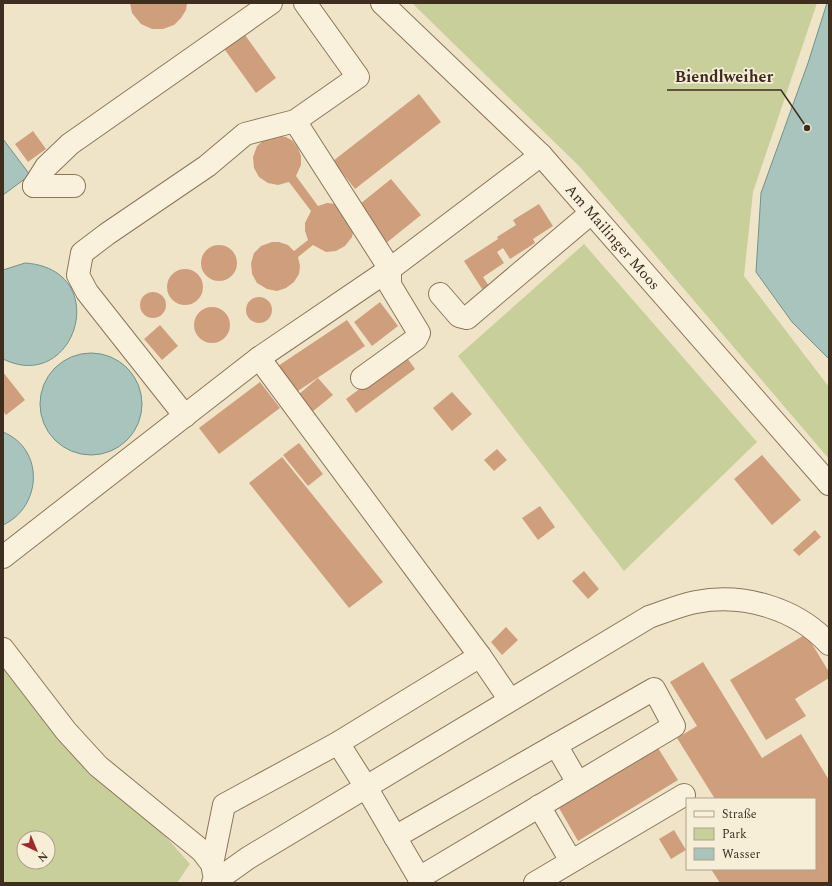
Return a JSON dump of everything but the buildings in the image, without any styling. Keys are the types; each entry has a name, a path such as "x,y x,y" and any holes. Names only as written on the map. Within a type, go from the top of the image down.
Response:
{"street":[{"path":"185,416 87,292 78,274 82,253 107,234 207,166 245,134 295,121 358,77 305,3"},
{"name":"Am Mailinger Moos","path":"382,3 541,155 829,484"},
{"path":"74,186 34,186 46,167 70,144 262,5"},
{"path":"295,121 390,269 390,285 419,333 416,339 362,378"},
{"path":"3,558 259,358 390,269 541,155"},
{"path":"440,294 458,316 467,318 591,213"},
{"path":"259,358 480,656 510,700"},
{"path":"214,876 248,858 649,617 695,602 730,598 759,602 795,618 829,644"},
{"path":"3,649 66,731 98,766 202,851 214,876"},
{"path":"214,876 224,806 338,743 480,656"},
{"path":"338,743 366,787 395,837 420,880 539,806 674,726 654,689 395,837"},
{"path":"556,745 578,783"},
{"path":"535,883 684,795"},
{"path":"539,806 571,861"}],"green space":[{"path":"412,3 817,3 753,192 744,276 829,387 829,459 580,167"},
{"path":"584,244 757,442 624,571 458,356"},
{"path":"3,653 190,864 177,883 3,883"}],"water":[{"path":"827,3 829,3 829,359 792,322 756,272 761,193 808,63"},
{"path":"3,139 30,175 3,195"},
{"path":"25,263 53,270 69,286 76,306 75,327 66,346 50,360 29,365 3,359 3,270"},
{"path":"91,353 110,357 127,368 138,385 142,404 138,423 127,440 110,451 91,455 72,451 55,440 44,423 40,404 44,385 55,368 72,357"},
{"path":"3,432 17,440 26,451 32,464 33,478 31,492 25,505 16,517 3,525"}],"place":[{"name":"Biendlweiher","path":"807,128"}]}
